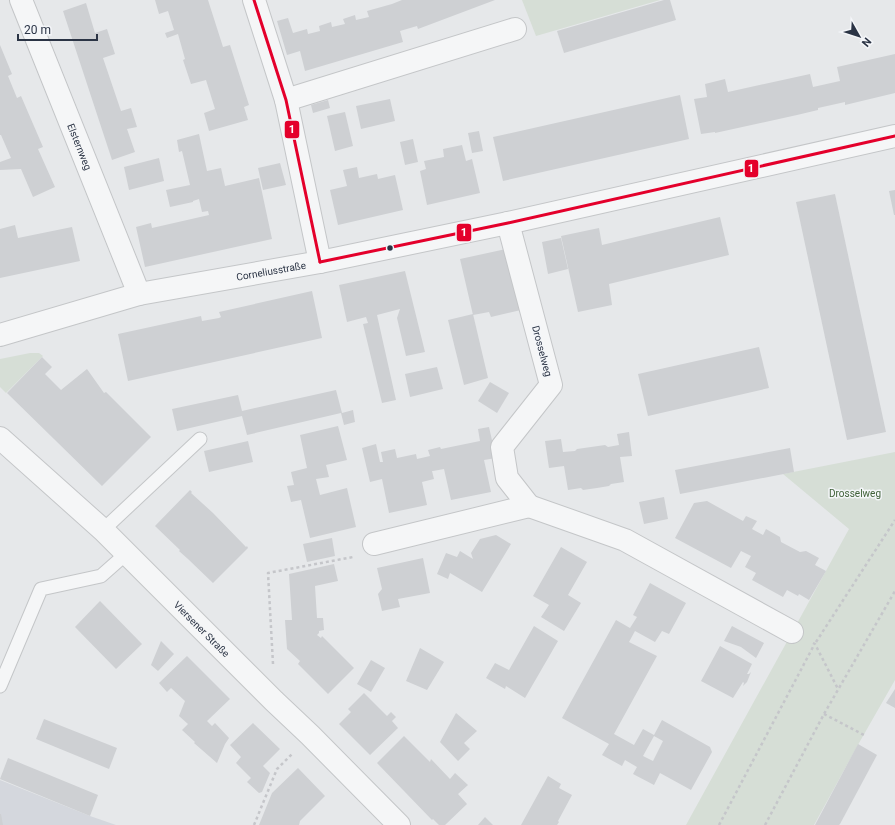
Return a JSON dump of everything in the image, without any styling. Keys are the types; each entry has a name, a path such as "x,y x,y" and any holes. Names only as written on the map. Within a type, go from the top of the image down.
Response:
{"street":[{"name":"Elsternweg","path":"21,0 138,294"},
{"path":"254,0 286,100 320,262"},
{"path":"286,100 515,29"},
{"name":"Corneliusstraße","path":"0,335 138,294 320,262 508,223 895,136"},
{"name":"Drosselweg","path":"508,223 551,385 502,447 507,478 528,506"},
{"name":"Viersener Straße","path":"0,438 127,553 274,702 399,825"},
{"path":"374,544 528,506 625,540 792,632"}],"lane":[{"path":"103,530 200,439"},
{"path":"0,686 41,589 101,576 127,553"}],"path":[{"path":"719,825 815,644 895,520"},
{"path":"274,702 268,573 363,555 374,544"},
{"path":"765,825 824,714 895,591"},
{"path":"792,632 815,644 838,689"},
{"path":"824,714 864,735"},
{"path":"254,825 277,769 310,736"}],"shaded area":[{"path":"0,780 90,816 116,825 0,825"}],"green space":[{"path":"522,0 660,0 536,36"},
{"path":"30,353 39,353 43,356 6,393 0,387 0,359"},
{"path":"895,452 895,680 814,825 686,825 849,529 783,474"}],"building":[{"path":"155,0 208,0 223,47 230,45 249,105 244,107 248,120 209,131 204,113 215,109 206,80 191,84 183,60 185,59 178,34 167,38 165,33 174,30 168,11 159,14"},
{"path":"402,0 495,0 418,29 417,26 400,31 403,42 305,71 300,51 287,55 277,21 288,18 293,33 307,29 308,34 320,31 319,26 331,22 332,27 345,24 343,19 355,15 356,20 369,17 367,11"},
{"path":"664,0 670,0 676,20 564,53 557,31"},
{"path":"86,3 95,33 107,29 115,54 103,58 121,111 131,108 137,127 127,129 135,152 112,160 63,11"},
{"path":"0,45 12,74 8,76 17,98 21,96 43,147 38,149 55,187 33,197 21,169 0,170 0,162 11,158 0,135"},
{"path":"895,54 895,93 845,105 845,102 818,108 818,110 715,133 701,134 694,99 707,97 705,84 725,79 728,92 810,74 813,87 840,81 837,67"},
{"path":"680,95 689,139 503,181 493,137"},
{"path":"390,99 395,121 361,129 356,106"},
{"path":"328,100 330,108 313,113 311,105"},
{"path":"345,112 353,146 335,151 327,116"},
{"path":"479,131 483,151 472,153 468,133"},
{"path":"199,134 207,171 221,168 225,186 259,178 272,239 145,267 136,227 151,223 152,228 209,215 208,211 202,212 199,199 193,202 170,207 166,190 190,185 182,151 179,152 177,140"},
{"path":"413,139 418,162 405,165 400,142"},
{"path":"462,145 466,161 472,159 480,193 427,205 420,171 426,169 424,161 444,157 443,149"},
{"path":"159,158 164,181 129,190 124,167"},
{"path":"280,163 286,185 263,190 258,168"},
{"path":"357,167 359,178 377,174 378,179 395,175 403,210 338,225 330,190 347,186 343,170"},
{"path":"895,190 895,215 894,215 889,191"},
{"path":"835,194 886,432 847,440 796,202"},
{"path":"720,217 729,255 609,284 612,305 578,312 561,236 599,228 602,245"},
{"path":"15,225 18,238 72,227 80,261 0,278 0,229"},
{"path":"561,238 568,269 548,274 542,242"},
{"path":"506,249 521,310 491,317 489,312 473,315 460,259"},
{"path":"405,271 425,352 406,356 397,318 400,309 377,315 396,400 382,403 363,324 368,323 366,317 347,322 339,285"},
{"path":"312,291 322,338 128,381 118,334 201,316 202,321 219,318 221,317 219,312"},
{"path":"473,314 488,378 464,385 448,320"},
{"path":"759,347 769,388 648,416 638,374"},
{"path":"42,357 52,367 45,374 61,390 87,369 104,393 106,392 151,437 102,486 7,393"},
{"path":"437,367 443,389 410,397 405,374"},
{"path":"490,382 509,393 497,413 478,401"},
{"path":"336,390 342,413 353,410 355,422 344,425 341,413 247,435 242,416 177,431 172,409 238,395 242,411"},
{"path":"338,426 347,460 326,465 329,477 316,479 320,495 347,488 356,527 310,538 301,500 291,502 287,486 294,485 291,472 307,468 300,435"},
{"path":"489,427 496,458 484,460 491,492 451,500 444,469 432,471 434,479 422,482 427,505 389,513 382,479 370,482 362,448 376,444 380,462 383,462 381,452 395,449 397,458 416,454 417,459 430,456 428,450 440,447 441,449 480,441 478,429"},
{"path":"629,432 632,456 620,457 624,482 583,490 581,488 568,490 564,466 549,468 545,441 561,439 563,452 575,451 577,449 605,445 608,447 619,445 617,434"},
{"path":"248,441 253,462 209,472 204,451"},
{"path":"790,448 794,472 680,494 675,470"},
{"path":"190,490 192,492 191,493 248,548 213,583 155,526"},
{"path":"664,497 668,519 644,524 639,502"},
{"path":"707,501 743,521 746,516 757,521 752,529 763,535 766,529 780,537 781,542 800,552 806,551 819,558 815,565 826,571 809,600 799,594 798,596 787,590 783,597 752,580 756,573 745,567 751,556 741,551 731,568 675,538 694,503"},
{"path":"496,535 511,544 482,592 450,573 448,579 437,574 446,553 457,557 460,551 473,559 471,553 480,539"},
{"path":"332,538 335,556 307,562 303,544"},
{"path":"561,547 587,562 568,595 581,603 564,631 541,617 549,605 533,596"},
{"path":"423,558 430,593 398,599 400,607 382,611 378,594 382,589 377,568"},
{"path":"334,564 338,581 315,586 317,618 323,618 324,630 319,631 317,635 321,638 322,636 354,668 328,694 298,664 300,661 287,649 285,620 292,620 289,574"},
{"path":"650,583 686,603 669,634 662,631 655,642 635,631 629,642 657,656 614,734 634,745 643,729 654,735 662,720 710,747 712,752 691,790 660,773 654,785 633,774 637,767 625,760 622,766 602,755 609,744 562,718 616,620 630,628 637,617 633,615","holes":["654,736 663,741 653,761 643,756"]},
{"path":"100,601 142,644 116,669 75,627"},
{"path":"534,626 558,641 525,698 506,686 505,689 486,678 495,663 509,670"},
{"path":"732,626 764,643 756,658 741,647 724,641"},
{"path":"161,641 174,654 158,671 151,665"},
{"path":"720,646 752,664 747,674 751,672 747,682 743,686 743,682 733,698 701,681"},
{"path":"420,648 444,662 427,690 406,681"},
{"path":"187,656 230,699 207,721 212,726 215,723 229,738 217,763 194,743 195,742 182,730 188,724 179,716 185,701 171,688 167,692 159,683"},
{"path":"371,660 385,668 371,692 357,684"},
{"path":"895,689 895,708 886,703"},
{"path":"364,693 387,716 391,712 396,717 392,721 398,728 370,755 339,724 351,712 348,709"},
{"path":"456,713 477,731 464,743 470,749 458,761 440,742"},
{"path":"44,719 117,748 109,769 36,739"},
{"path":"253,723 280,749 263,766 270,773 262,792 259,793 247,782 251,778 236,763 241,757 230,745"},
{"path":"404,736 430,762 431,759 450,779 455,773 468,785 458,794 467,804 445,825 439,825 433,819 432,820 377,763"},
{"path":"858,744 877,755 840,824 815,825"},
{"path":"8,758 98,795 90,816 0,779"},
{"path":"298,768 325,796 300,821 299,825 259,825 272,793"},
{"path":"548,776 561,784 559,788 572,795 558,821 559,822 557,825 521,825"},
{"path":"1,814 3,825 0,825"},
{"path":"485,817 493,825 478,825"}],"transit line":[{"name":"1","path":"254,0 286,100 320,262"},
{"name":"1","path":"320,262 508,223 895,136"}]}
